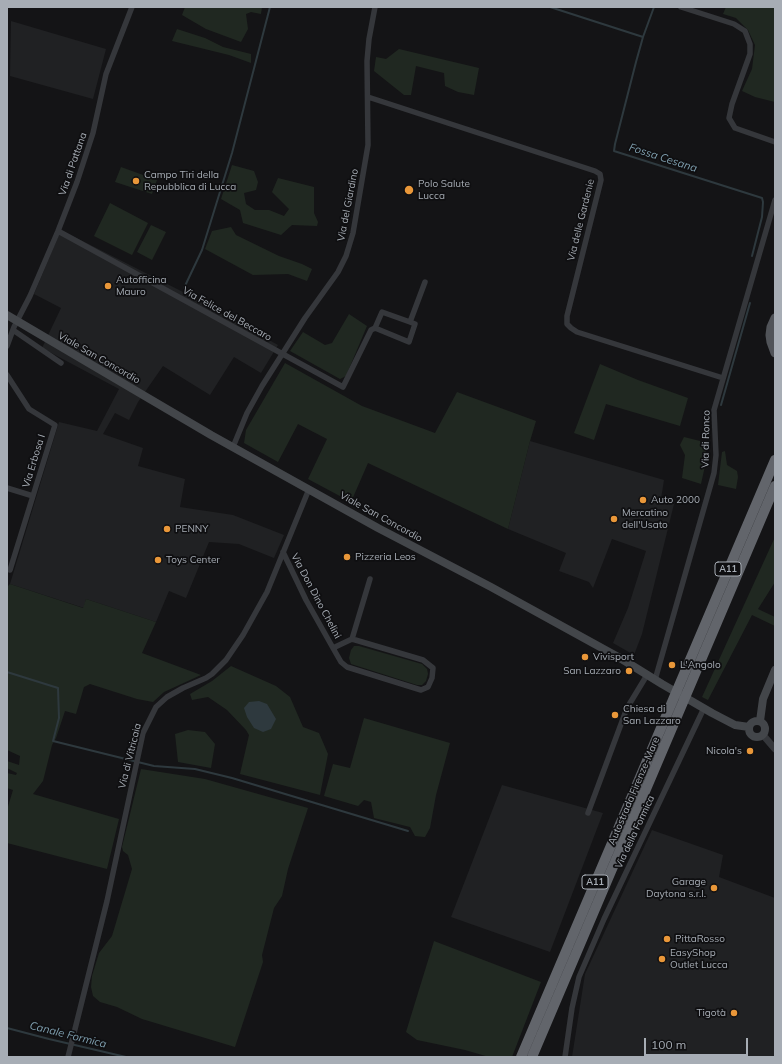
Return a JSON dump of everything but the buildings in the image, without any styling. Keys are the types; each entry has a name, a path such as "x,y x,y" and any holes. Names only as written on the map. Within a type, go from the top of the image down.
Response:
{"highway":[{"name":"Autostrada Firenze-Mare","path":"532,1057 775,460"},
{"name":"Autostrada Firenze-Mare","path":"686,680 775,486"},
{"name":"Autostrada Firenze-Mare","path":"521,1057 674,709"}],"main road":[{"name":"Viale San Concordio","path":"7,315 233,447 378,528 570,630 735,725 748,727 752,737 758,738 763,735 765,728 760,721"},
{"path":"775,318 771,326 770,335 775,353"},
{"path":"748,727 752,722 760,721 763,698 775,670"}],"street":[{"name":"Via di Pattana","path":"7,346 12,330 30,296 58,231 77,182 93,133 106,74 132,7"},
{"name":"Via del Giardino","path":"233,447 247,413 262,386 305,318 338,272 346,256 354,232 368,145 366,61 375,7"},
{"path":"681,7 734,24 745,31 750,44 750,54 732,104 729,118 734,128 775,142"},
{"name":"Via delle Gardenie","path":"368,97 595,171 600,174 601,180 567,316 567,324 577,332 723,378"},
{"name":"Via di Ronco","path":"655,680 714,473 716,455 714,410 775,200"},
{"name":"Via Felice del Beccaro","path":"58,231 282,354"},
{"path":"410,322 425,282"},
{"path":"282,354 343,387 371,330 374,328 382,312 415,324 409,342 374,328"},
{"path":"12,330 61,363"},
{"name":"Via Erbosa I","path":"7,375 29,409 55,425 10,570"},
{"path":"7,488 33,496"},
{"name":"Via di Vitricaia","path":"68,1057 105,908 143,732 156,707 183,688 206,678 217,670 226,660 255,616 267,592 309,489"},
{"name":"Via Don Dino Chelini","path":"283,552 297,583 333,648 341,662 347,667 421,690 428,687 432,678 433,668 423,660 352,639 333,648"},
{"path":"352,639 370,579"},
{"path":"588,813 627,708 647,675"},
{"name":"Via della Formica","path":"565,1057 572,1008 583,965 704,708"},
{"name":"Viale San Concordio","path":"763,735 775,749"}],"shaded area":[{"path":"185,7 262,7 261,14 251,12 246,14 248,29 241,42 206,29 182,15"},
{"path":"726,7 775,7 775,102 755,97 742,91 752,69 755,45 748,30 736,18 723,14"},
{"path":"11,21 106,49 93,99 10,76"},
{"path":"177,29 205,38 223,47 251,54 251,63 229,55 172,41"},
{"path":"399,49 479,68 474,95 458,92 445,86 444,73 416,66 411,95 404,95 374,71 376,57 386,59"},
{"path":"232,165 254,171 258,182 256,190 244,193 246,204 255,210 269,210 284,216 289,209 272,192 278,178 314,187 314,213 318,222 317,226 292,225 281,235 243,223 240,210 221,199"},
{"name":"Campo Tiri della Repubblica di Lucca","path":"121,167 157,180 152,194 115,182"},
{"path":"110,203 148,223 132,255 94,236"},
{"path":"151,225 166,232 152,260 137,252"},
{"path":"231,227 236,235 279,256 312,269 307,281 288,274 253,275 205,249 212,231"},
{"path":"61,230 183,292 278,345 261,373 234,357 210,395 163,366 138,402 129,420 115,413 103,434 143,448 138,466 185,479 180,507 233,515 284,535 274,558 239,544 209,542 186,598 169,591 156,622 86,599 84,608 10,584 59,422 97,431 119,389 42,348 61,308 34,294"},
{"path":"349,314 367,326 346,376 340,379 290,351 303,332 325,345 332,343"},
{"path":"285,363 362,406 435,433 457,392 536,421 508,529 368,463 351,502 308,479 327,439 298,424 278,462 244,443 246,430"},
{"path":"600,364 638,380 688,398 680,426 606,404 594,440 574,433"},
{"path":"684,437 700,441 706,449 705,466 701,484 682,478 685,455 680,445"},
{"path":"530,441 664,480 661,499 674,504 642,634 634,655 613,643 628,608 646,551 612,539 593,588 589,582 559,571 566,553 508,529"},
{"path":"725,451 727,465 737,471 738,477 736,489 718,485 722,452"},
{"path":"775,537 775,582 758,609 775,617 775,626 752,615 708,700 702,697"},
{"path":"10,584 83,608 86,599 156,622 142,653 201,675 164,692 153,702 137,699 90,684 84,687 76,714 65,711 56,738 52,745 43,781 33,794 119,819 107,869 7,843 7,810 13,790 7,788 7,773 16,775 17,773 7,768 7,761 19,765 20,756 7,750 7,587"},
{"path":"354,646 359,646 422,664 427,669 428,674 426,681 422,685 417,685 351,664 349,658 351,650"},
{"path":"231,666 276,686 290,697 303,727 319,733 328,754 320,795 240,774 249,735 246,730 227,710 208,697 192,700 190,694 212,681"},
{"path":"259,701 267,704 276,719 271,729 263,732 254,728 247,717 244,708 249,702"},
{"path":"364,718 450,743 436,795 430,828 425,837 415,836 410,827 374,818 371,802 364,800 358,806 324,796 333,764 350,768"},
{"path":"188,730 205,732 215,744 211,768 178,762 175,734"},
{"path":"141,769 205,779 308,808 288,869 282,896 274,908 262,955 263,962 235,1047 142,1019 117,1007 100,1002 93,996 91,987 92,976 99,953 112,936 132,869 128,855 123,851 122,847"},
{"path":"502,785 603,813 550,952 451,917"},
{"path":"652,830 723,855 719,877 775,898 775,1057 572,1057 585,974"},
{"path":"434,941 541,982 512,1057 489,1057 465,1050 417,1040 406,1032"}],"waterway":[{"path":"184,288 202,250 232,153 270,7"},
{"path":"550,7 643,37"},
{"name":"Fossa Cesana","path":"654,7 636,62 614,151 762,198 762,217 752,256"},
{"name":"Fossa Cesana","path":"721,405 750,303"},
{"path":"7,672 58,688 59,718 53,741 154,766 195,769 232,778 408,831"},
{"name":"Canale Formica","path":"7,1028 126,1057"}],"place":[{"name":"Campo Tiri della Repubblica di Lucca","path":"136,181"},
{"name":"Polo Salute Lucca","path":"409,190"},
{"name":"Autofficina Mauro","path":"108,286"},
{"name":"Auto 2000","path":"643,500"},
{"name":"Mercatino dell'Usato","path":"614,519"},
{"name":"PENNY","path":"167,529"},
{"name":"Pizzeria Leos","path":"347,557"},
{"name":"Toys Center","path":"158,560"},
{"name":"Vivisport","path":"585,657"},
{"name":"L'Angolo","path":"672,665"},
{"name":"San Lazzaro","path":"629,671"},
{"name":"Chiesa di San Lazzaro","path":"615,715"},
{"name":"Nicola's","path":"750,751"},
{"name":"Garage Daytona s.r.l.","path":"714,888"},
{"name":"PittaRosso","path":"667,939"},
{"name":"EasyShop Outlet Lucca","path":"662,959"},
{"name":"Tigotà","path":"734,1013"}]}
